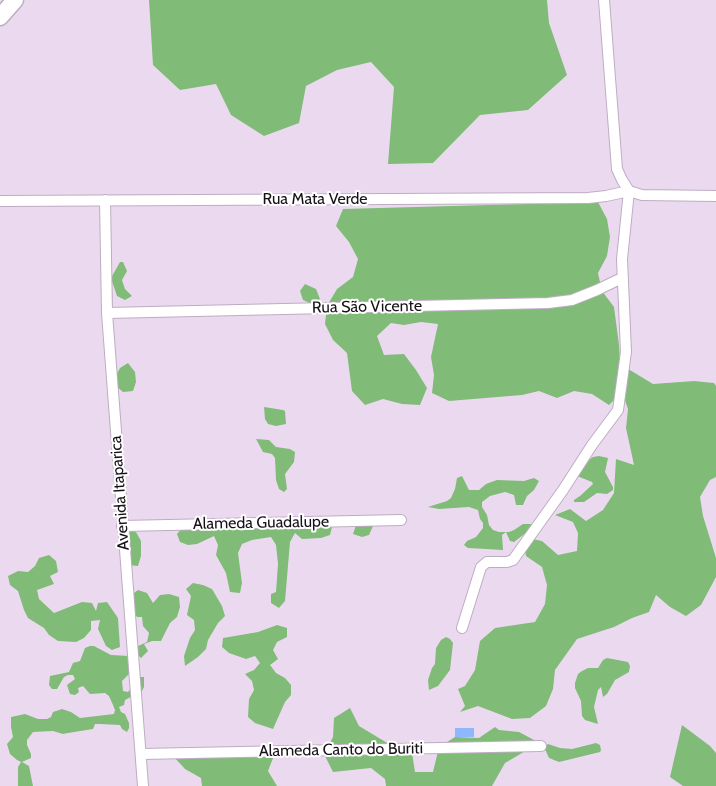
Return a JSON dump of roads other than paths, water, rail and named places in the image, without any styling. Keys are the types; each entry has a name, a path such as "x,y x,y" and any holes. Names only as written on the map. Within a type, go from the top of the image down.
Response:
{"highway":[{"path":"0,17 15,0"}],"street":[{"path":"462,628 481,567 487,562 507,562 513,560 618,410 626,352 622,278 628,191 617,169 604,0"},
{"path":"628,191 642,195 716,196"},
{"name":"Rua Mata Verde","path":"0,201 588,198 628,191"},
{"name":"Avenida Itaparica","path":"105,200 107,313 143,786"},
{"name":"Rua São Vicente","path":"107,313 548,303 572,300 622,278"},
{"name":"Alameda Guadalupe","path":"122,526 401,520"},
{"name":"Alameda Canto do Buriti","path":"141,754 541,746"}],"water":[{"path":"455,728 474,728 474,737 455,737"}]}
